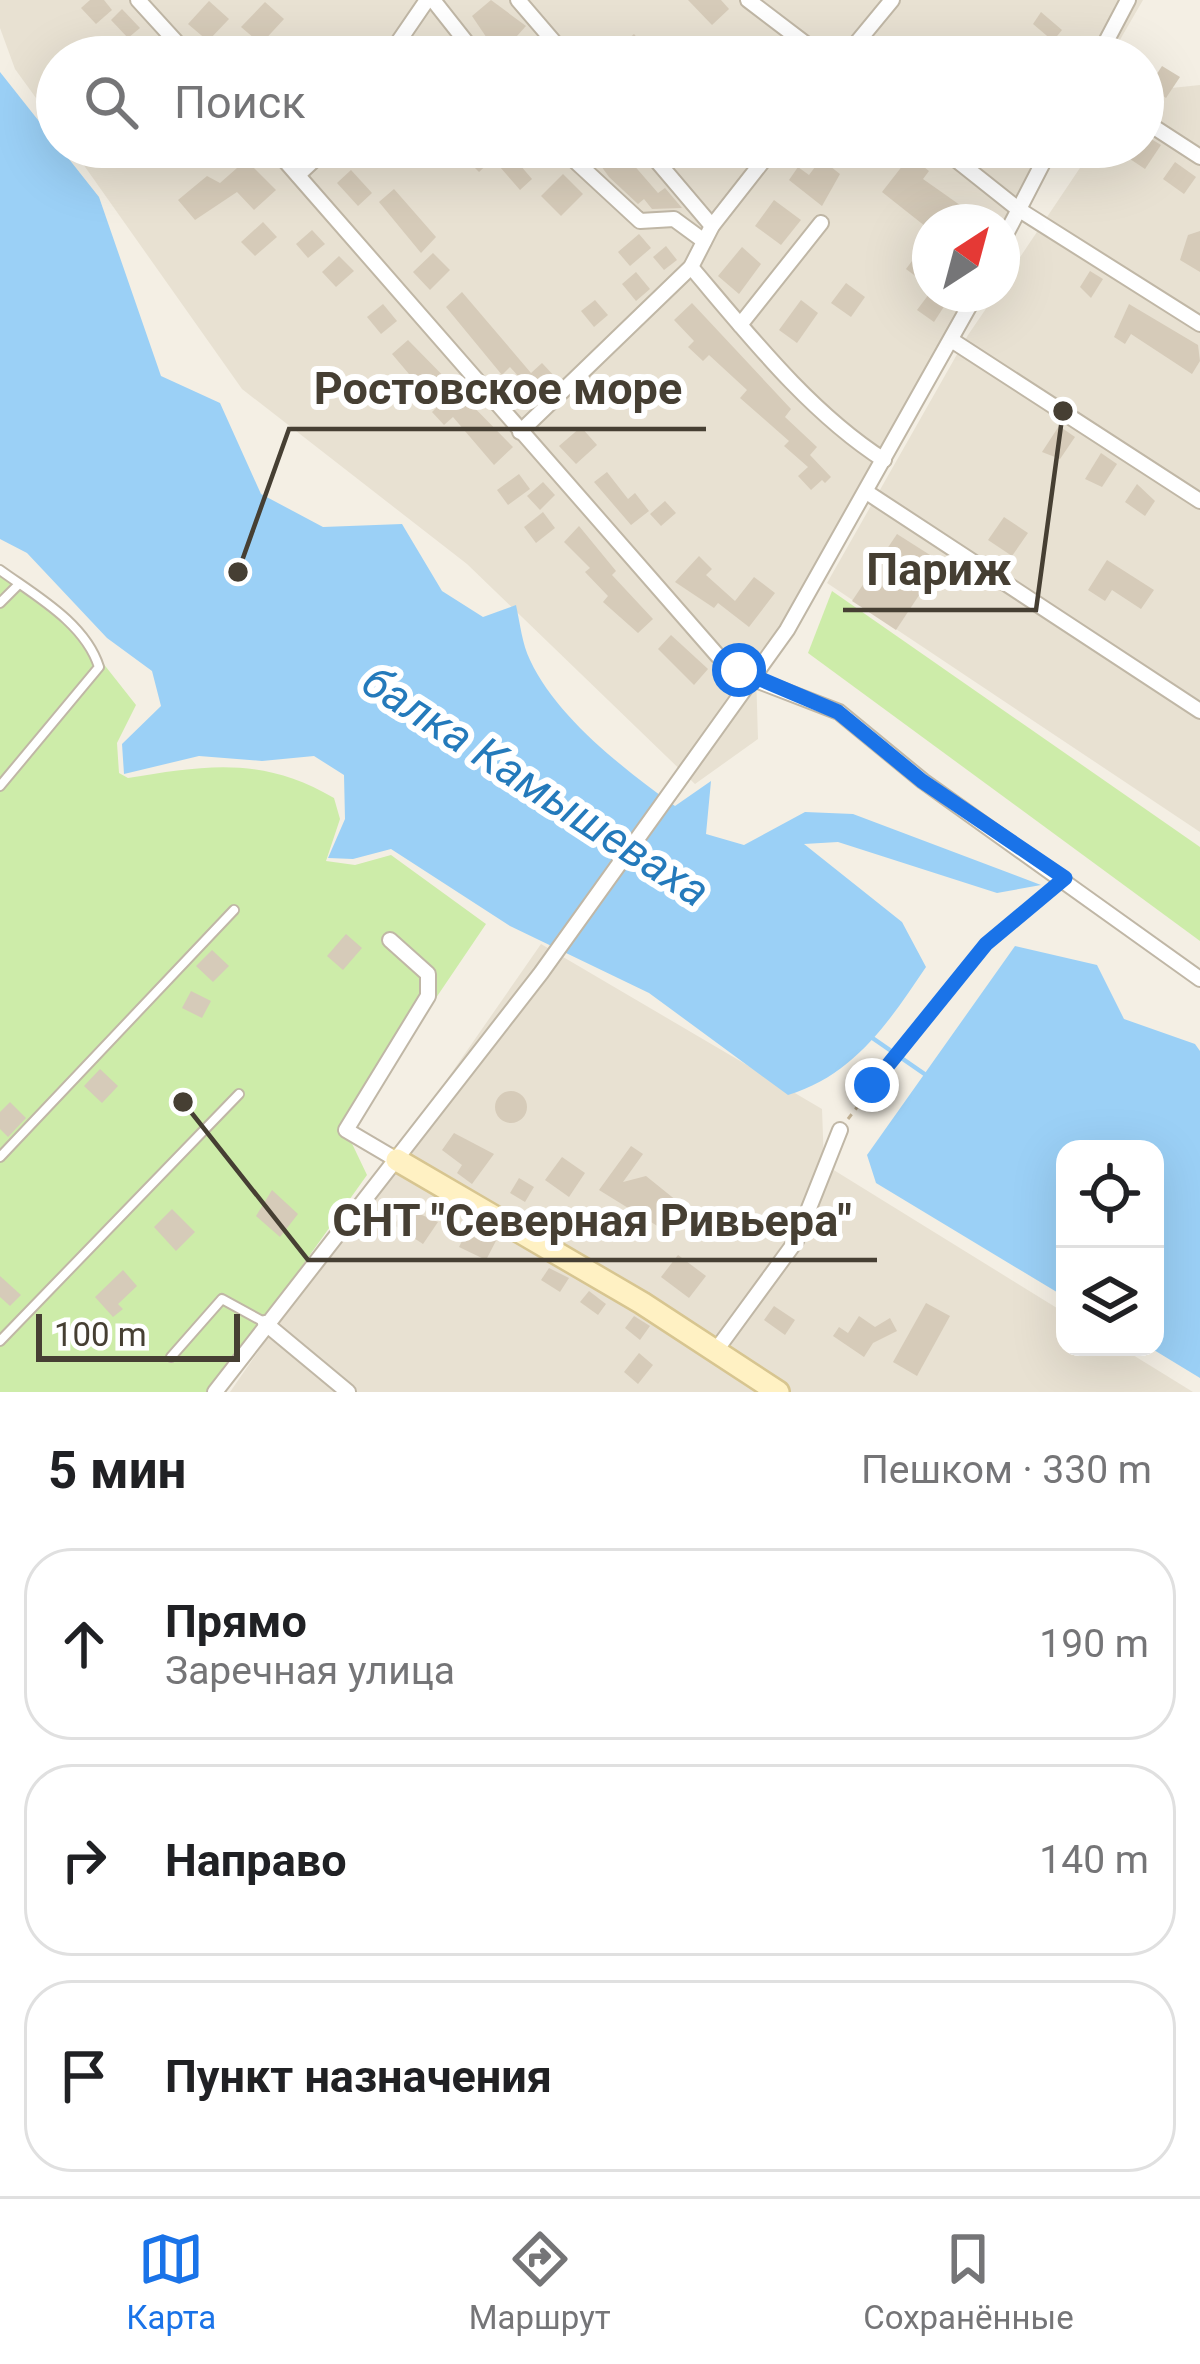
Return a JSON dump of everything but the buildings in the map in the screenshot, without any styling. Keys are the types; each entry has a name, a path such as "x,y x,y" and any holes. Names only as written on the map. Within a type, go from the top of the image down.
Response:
{"street":[{"path":"139,0 171,36"},
{"path":"403,36 430,0 460,36"},
{"path":"518,0 549,36"},
{"path":"748,0 795,36"},
{"path":"862,36 892,0"},
{"path":"1108,36 1128,0"},
{"path":"1164,134 1200,157"},
{"path":"291,168 700,640 753,679 838,712 922,781 1065,878 1200,979"},
{"path":"298,176 306,168"},
{"path":"583,168 640,221 674,219 704,241"},
{"path":"663,168 712,226"},
{"path":"520,432 691,267 712,226 758,168"},
{"path":"967,168 1013,204"},
{"path":"1020,204 1040,168"},
{"path":"1020,209 1200,324"},
{"path":"740,325 821,223"},
{"path":"691,267 740,325 861,446 884,460"},
{"path":"215,1392 541,973 753,679 875,497 884,460 959,344 970,312"},
{"path":"959,344 1200,501"},
{"path":"875,497 1200,711"},
{"path":"391,940 428,974 428,996 346,1130 717,1349 778,1392"},
{"path":"717,1349 758,1300 796,1241 840,1130"},
{"path":"265,1323 348,1392"}],"lane":[{"path":"0,570 80,634 93,649 99,668 0,786"},
{"path":"0,603 19,584"},
{"path":"0,1157 234,910"},
{"path":"0,1341 239,1094"},
{"path":"172,1357 222,1299 265,1323"}],"path":[{"path":"840,1130 963,969 1065,878"}],"shaded area":[{"path":"0,0 1143,0 1122,36 36,36 36,98 15,69 0,28"},
{"path":"1200,85 1200,832 827,583 984,312 1020,312 1020,257 1080,168 1164,168 1164,89"},
{"path":"86,168 1046,168 1020,214 1020,204 912,204 912,312 964,312 756,673 758,739 695,784 467,564 242,389"},
{"path":"541,944 822,1109 824,1164 1056,1307 1056,1356 1135,1356 1193,1392 230,1392"}],"green space":[{"path":"0,566 80,634 136,705 117,743 119,773 128,778 234,767 283,775 308,785 334,798 340,819 326,861 355,865 391,855 486,924 346,1131 367,1175 212,1392 0,1392"},
{"path":"832,591 1200,847 1200,941 808,653"}],"water":[{"path":"0,72 36,117 36,168 76,168 99,197 161,376 220,403 261,494 323,527 402,524 442,591 483,617 516,605 525,647 542,681 594,741 675,806 711,781 706,834 744,845 805,812 853,814 1041,885 997,893 838,842 804,844 902,922 926,967 851,1060 788,1095 649,993 510,926 391,849 353,859 328,858 345,819 344,775 314,756 262,761 199,756 124,774 122,744 161,706 152,671 107,638 27,553 0,539"},
{"path":"1015,946 1097,965 1124,1019 1195,1044 1200,1051 1200,1378 1164,1356 1164,1140 1056,1140 1056,1292 876,1183 867,1155"}],"waterway":[{"name":"балка Камышеваха","path":"871,1037 926,1075"}],"place":[{"name":"Париж","path":"1063,411"},
{"name":"Ростовское море","path":"238,572"},
{"name":"СНТ \"Северная Ривьера\"","path":"183,1102"}],"route":[{"path":"739,670 838,712 922,781 1065,878 986,944 872,1085"}]}
